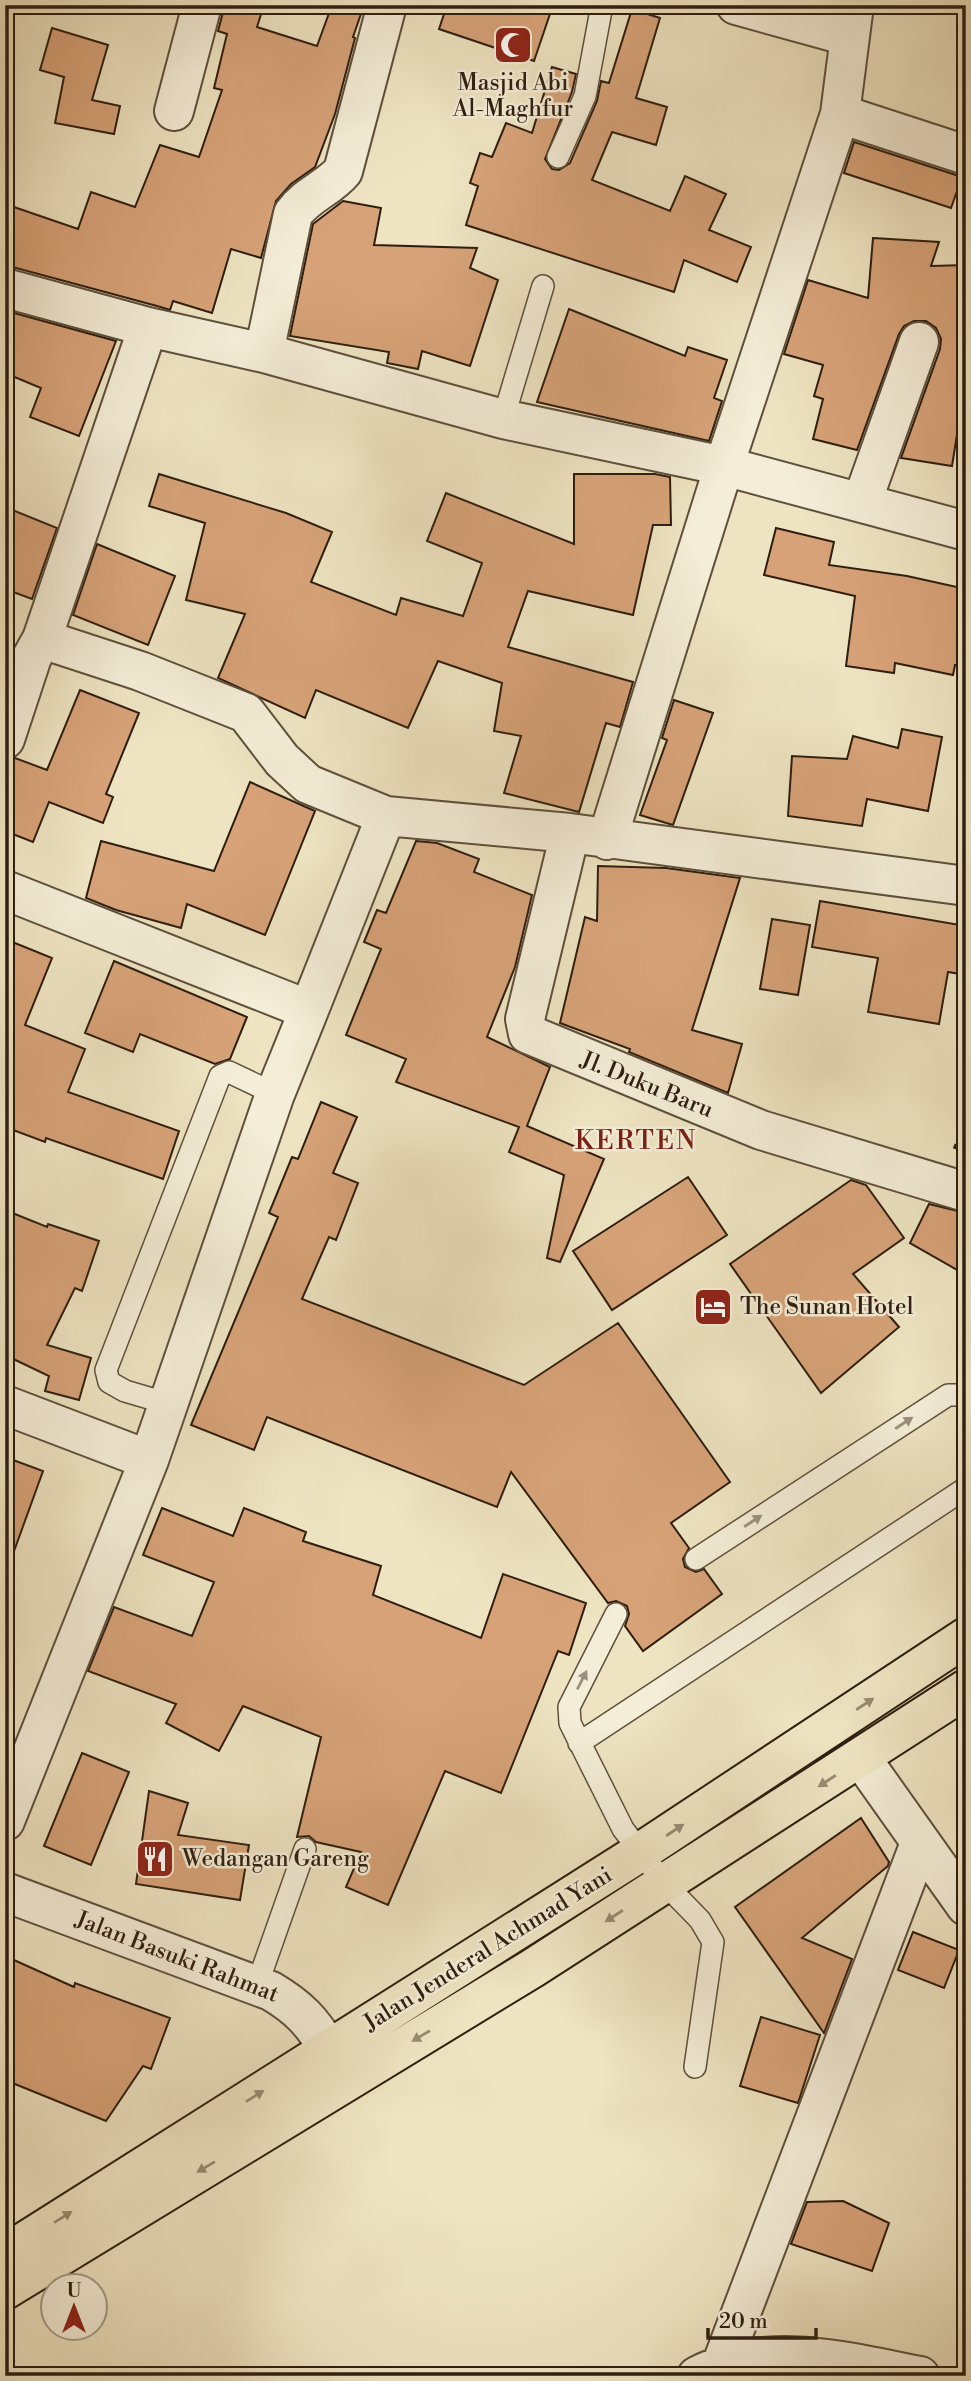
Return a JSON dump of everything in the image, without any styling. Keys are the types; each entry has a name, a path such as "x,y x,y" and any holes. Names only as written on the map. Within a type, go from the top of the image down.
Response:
{"highway":[{"name":"Jalan Jenderal Achmad Yani","path":"5,2290 338,2065 631,1841 966,1637"},
{"name":"Jalan Jenderal Achmad Yani","path":"5,2254 338,2065 533,1968 966,1689"},
{"path":"511,1934 533,1968"}],"street":[{"path":"174,111 202,5"},
{"path":"264,353 293,214 303,200 332,184 343,171 387,5"},
{"path":"607,840 724,466 840,114 851,21 736,5"},
{"path":"840,114 966,155"},
{"path":"6,290 148,327 264,353 503,419 724,466 966,531"},
{"path":"5,739 32,656 42,639 148,327"},
{"path":"862,502 919,342"},
{"path":"42,639 141,671 246,713 282,760 308,784 386,816 570,833 966,886"},
{"path":"5,1821 149,1460 275,1094 386,816"},
{"name":"Jl. Duku Baru","path":"570,833 525,1019 528,1034 761,1130 966,1192"},
{"path":"5,890 309,1010"},
{"path":"5,1405 149,1460"},
{"path":"861,1758 966,1906"},
{"path":"710,2370 920,1843"},
{"name":"Jalan Basuki Rahmat","path":"5,1892 274,1994 311,2021 338,2065"},
{"path":"710,2370 786,2355 819,2357 920,2376"}],"lane":[{"path":"558,157 585,96 602,5"},
{"path":"503,419 543,286"},
{"path":"169,1404 125,1391 109,1382 106,1370 220,1076 229,1072 275,1094"},
{"path":"696,1559 948,1395 966,1395"},
{"path":"579,1744 966,1488"},
{"path":"616,1614 569,1707 570,1723 596,1779 631,1841 665,1884 700,1920 713,1942 695,2067"},
{"path":"274,1994 305,1849"}],"building":[{"path":"225,5 264,5 257,27 317,46 332,5 364,5 353,37 355,38 335,114 315,167 291,184 276,201 261,258 231,249 212,313 173,301 170,310 5,265 5,204 78,229 91,192 135,207 160,145 199,157 222,90 214,88 227,34 218,31"},
{"name":"Masjid Abi Al-Maghfur","path":"447,5 553,5 534,61 439,29"},
{"path":"632,9 660,18 636,98 667,107 656,145 612,132 592,180 670,211 685,176 726,194 709,230 751,247 737,282 684,260 674,292 466,225 478,186 470,183 480,153 492,157 506,123 532,133 552,67 576,74 572,92 545,159 552,169 559,170 570,163 597,101 601,81 609,83"},
{"path":"52,28 108,45 92,100 120,106 114,134 55,123 64,77 40,70"},
{"path":"854,142 962,177 951,208 844,173"},
{"path":"343,201 381,208 374,245 477,248 470,268 498,280 470,366 422,351 418,369 387,363 389,352 290,336 313,224"},
{"path":"873,238 939,242 931,266 966,265 966,378 952,466 901,458 940,349 941,339 936,328 926,321 914,321 904,326 899,334 857,450 813,439 823,399 814,396 823,365 784,354 808,280 868,298"},
{"path":"569,309 685,356 688,347 727,360 714,398 722,401 709,441 537,402"},
{"path":"14,313 116,341 79,436 30,417 41,388 5,373 5,334"},
{"path":"159,474 286,513 332,532 311,582 396,615 401,598 463,616 482,563 427,541 446,493 574,544 574,474 655,474 670,477 671,525 653,525 633,615 528,591 508,647 633,682 620,727 606,723 579,812 504,793 521,736 494,731 502,683 438,661 408,728 316,690 305,718 218,678 245,614 186,600 205,523 149,506"},
{"path":"5,507 57,528 32,599 5,589"},
{"path":"776,528 834,542 829,565 907,576 966,589 966,667 955,665 953,675 895,663 894,673 846,666 855,596 764,575"},
{"path":"97,544 175,576 148,645 73,615"},
{"path":"80,690 139,713 106,794 113,797 103,823 49,802 33,842 5,831 5,760 15,758 47,770"},
{"path":"674,700 713,713 673,825 640,815 667,740 662,738"},
{"path":"902,729 942,737 928,811 867,799 862,826 788,816 792,756 847,759 853,736 898,748"},
{"path":"250,782 315,811 265,935 187,904 181,928 116,910 86,898 101,841 214,871"},
{"path":"416,841 437,843 479,859 474,872 532,895 515,967 487,1037 550,1067 527,1126 604,1159 560,1262 547,1258 564,1175 509,1152 519,1127 396,1082 406,1059 346,1035 381,949 364,942 377,910 386,913"},
{"path":"598,866 666,868 740,878 692,1030 742,1044 728,1093 629,1052 630,1049 560,1023 585,917 597,921"},
{"path":"820,901 960,925 958,934 966,935 966,975 948,972 939,1024 868,1012 878,958 812,947"},
{"path":"772,919 810,925 798,995 760,989"},
{"path":"5,939 52,958 25,1025 85,1049 68,1092 179,1131 163,1179 46,1138 45,1142 5,1127"},
{"path":"114,961 247,1017 230,1059 215,1064 140,1034 133,1052 85,1033"},
{"path":"321,1102 357,1117 333,1173 358,1183 336,1240 329,1237 302,1299 524,1385 618,1323 730,1482 671,1523 689,1548 683,1559 685,1567 696,1572 704,1569 722,1594 643,1651 625,1626 629,1614 627,1606 616,1601 608,1603 511,1472 497,1507 267,1417 254,1450 191,1425 278,1217 269,1213 292,1157 298,1159"},
{"path":"688,1177 727,1235 612,1310 573,1251"},
{"path":"851,1180 866,1185 904,1238 853,1274 899,1327 821,1393 730,1264"},
{"path":"929,1204 966,1213 966,1275 910,1243"},
{"path":"5,1210 47,1227 48,1224 99,1241 82,1291 75,1288 47,1345 91,1358 79,1400 45,1391 49,1376 5,1355"},
{"path":"5,1457 43,1471 9,1565 5,1564"},
{"path":"162,1508 233,1536 244,1508 306,1532 303,1541 381,1566 373,1595 481,1638 503,1574 586,1603 569,1655 558,1651 501,1793 445,1771 388,1905 346,1887 361,1852 316,1842 309,1836 297,1837 321,1737 243,1706 219,1751 166,1723 176,1704 88,1671 114,1607 192,1636 214,1582 143,1555"},
{"path":"82,1753 129,1772 91,1865 44,1846"},
{"path":"149,1791 188,1803 178,1835 249,1845 240,1900 136,1884"},
{"path":"861,1818 889,1862 888,1866 802,1938 852,1959 824,2033 735,1907"},
{"path":"913,1932 959,1950 944,1988 898,1970"},
{"path":"5,1956 74,1987 75,1983 170,2018 151,2069 143,2066 106,2121 5,2080"},
{"path":"761,2017 820,2035 798,2103 740,2086"},
{"path":"843,2201 889,2223 872,2271 791,2244 807,2202"}],"place":[{"name":"Masjid Abi Al-Maghfur","path":"513,45"},
{"name":"The Sunan Hotel","path":"713,1307"},
{"name":"Wedangan Gareng","path":"155,1859"}],"district":[{"name":"KERTEN","path":"636,1141"}]}
